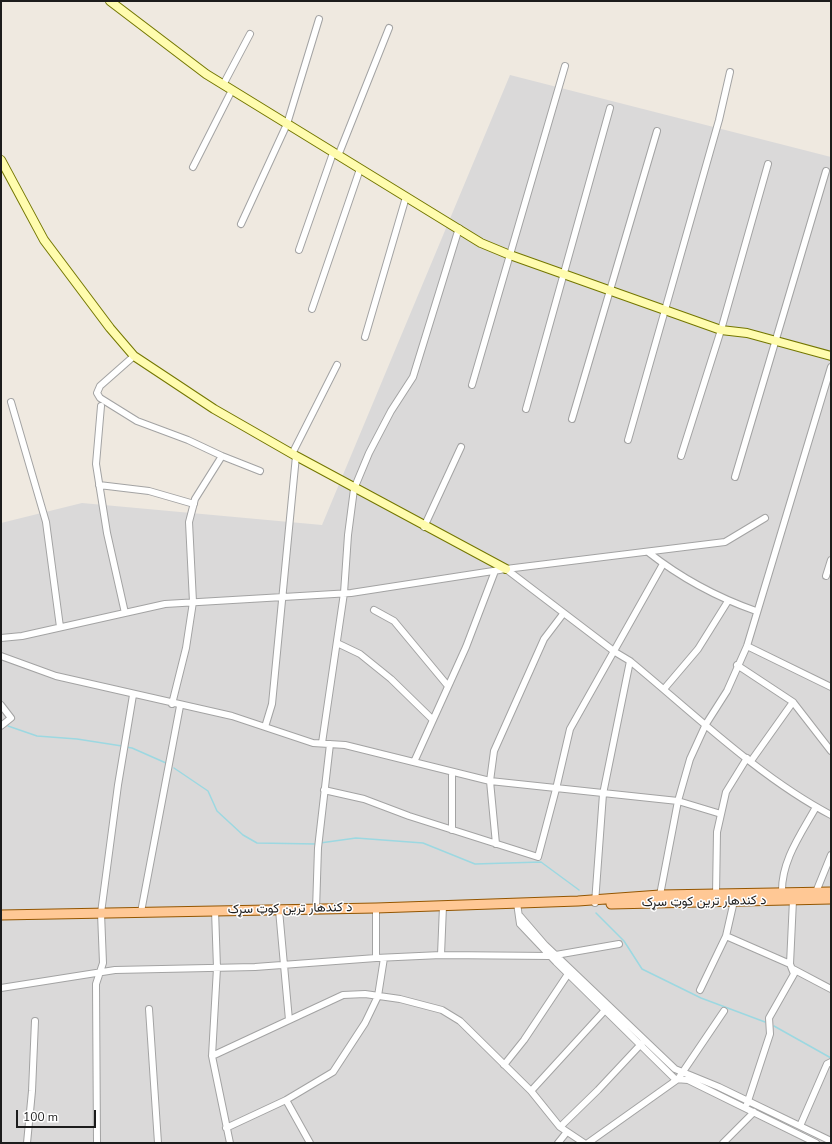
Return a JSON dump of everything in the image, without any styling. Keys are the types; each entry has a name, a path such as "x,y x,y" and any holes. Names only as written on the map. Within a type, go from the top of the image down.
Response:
{"main road":[{"name":"د کندهار ترين کوټ سړک","path":"595,901 660,895 831,892"},
{"name":"د کندهار ترين کوټ سړک","path":"1,915 215,910 316,910 578,901 734,901 831,899"}],"street":[{"path":"110,1 206,74 335,154 459,228 481,243 510,255 721,330 747,333 831,356"},
{"path":"241,224 287,124 319,19"},
{"path":"300,250 335,154 390,28"},
{"path":"223,85 250,34"},
{"path":"472,385 566,66"},
{"path":"628,440 666,311 719,120 730,72"},
{"path":"192,167 232,90"},
{"path":"526,408 610,108"},
{"path":"572,419 657,131"},
{"path":"1,160 44,240 110,328 134,356 214,409 354,489 506,570 614,652 630,661 749,760 816,807 831,815"},
{"path":"681,456 721,330 768,164"},
{"path":"312,309 360,169"},
{"path":"735,477 777,341 826,171"},
{"path":"365,337 406,197"},
{"path":"322,743 344,593 348,534 354,489 369,452 391,411 413,376 459,228"},
{"path":"134,356 100,386 97,393 100,398 137,421 188,440 222,456 260,471"},
{"path":"265,727 272,704 294,455 337,365"},
{"path":"660,895 678,801 690,759 706,724 727,691 737,665 747,646 756,611 831,367"},
{"path":"11,402 46,522 60,627"},
{"path":"101,406 96,464 107,533 125,613"},
{"path":"424,527 461,447"},
{"path":"172,704 186,648 193,602 189,522 195,499 222,456"},
{"path":"99,485 149,491 194,504"},
{"path":"1,638 60,627 165,604 344,593 495,571 725,542 765,518"},
{"path":"648,552 663,564 698,586 728,601 756,611"},
{"path":"826,576 831,560"},
{"path":"324,790 364,799 409,816 538,857 570,729 663,564"},
{"path":"414,762 432,719 466,647 495,571"},
{"path":"664,689 698,649 728,601"},
{"path":"374,610 394,621 448,686"},
{"path":"496,844 490,781 494,751 544,639 563,614"},
{"path":"337,643 360,654 391,679 432,719"},
{"path":"747,646 831,687"},
{"path":"1,656 56,676 180,706 232,716 313,743 345,745 490,781 678,801 721,814"},
{"path":"595,901 603,794 630,661"},
{"path":"737,665 792,702 831,751"},
{"path":"97,1143 96,984 104,962 101,913 119,777 133,695"},
{"path":"716,895 717,832 726,792 792,702"},
{"path":"1,706 11,718 1,726"},
{"path":"141,912 180,706"},
{"path":"316,910 318,848 330,744"},
{"path":"452,772 452,830"},
{"path":"782,893 781,880 790,853 816,807"},
{"path":"816,892 831,855"},
{"path":"747,1108 747,1100 770,1034 769,1018 794,974 791,966 793,900"},
{"path":"700,990 726,936 734,901"},
{"path":"517,903 520,916 568,974 675,1079 688,1080 747,1108 808,1141 816,1143"},
{"path":"441,955 443,906"},
{"path":"376,908 376,958"},
{"path":"215,910 217,968 212,1056 230,1143"},
{"path":"279,910 289,1020"},
{"path":"726,936 791,966 831,989"},
{"path":"1,988 100,972 284,965 441,955 552,955 619,944"},
{"path":"552,955 610,1006 675,1069 747,1100 831,1141"},
{"path":"226,1128 286,1100 333,1072 365,1023 378,996 384,958"},
{"path":"504,1065 524,1040 568,974"},
{"path":"212,1056 343,995 365,994 400,999 442,1010 460,1021 473,1032 531,1091 566,1133 584,1143"},
{"path":"531,1091 610,1006"},
{"path":"149,1009 158,1143"},
{"path":"588,1143 678,1079 724,1011"},
{"path":"27,1143 32,1091 35,1021"},
{"path":"560,1127 598,1090 645,1040"},
{"path":"800,1126 827,1064 831,1062"},
{"path":"286,1100 310,1143"},
{"path":"723,1143 754,1112"},
{"path":"808,1141 813,1132"},
{"path":"558,1143 566,1133"}],"shaded area":[{"path":"510,75 831,157 831,1143 1,1143 1,523 82,503 322,525"}],"waterway":[{"path":"8,726 37,736 77,739 122,746"},
{"path":"126,747 132,748 166,763"},
{"path":"174,768 208,791 217,811 243,835 257,843 317,844"},
{"path":"320,843 356,838 423,843 475,864 541,862 579,890"},
{"path":"596,913 624,941 642,969 701,998 765,1022"},
{"path":"774,1026 831,1058"}]}
